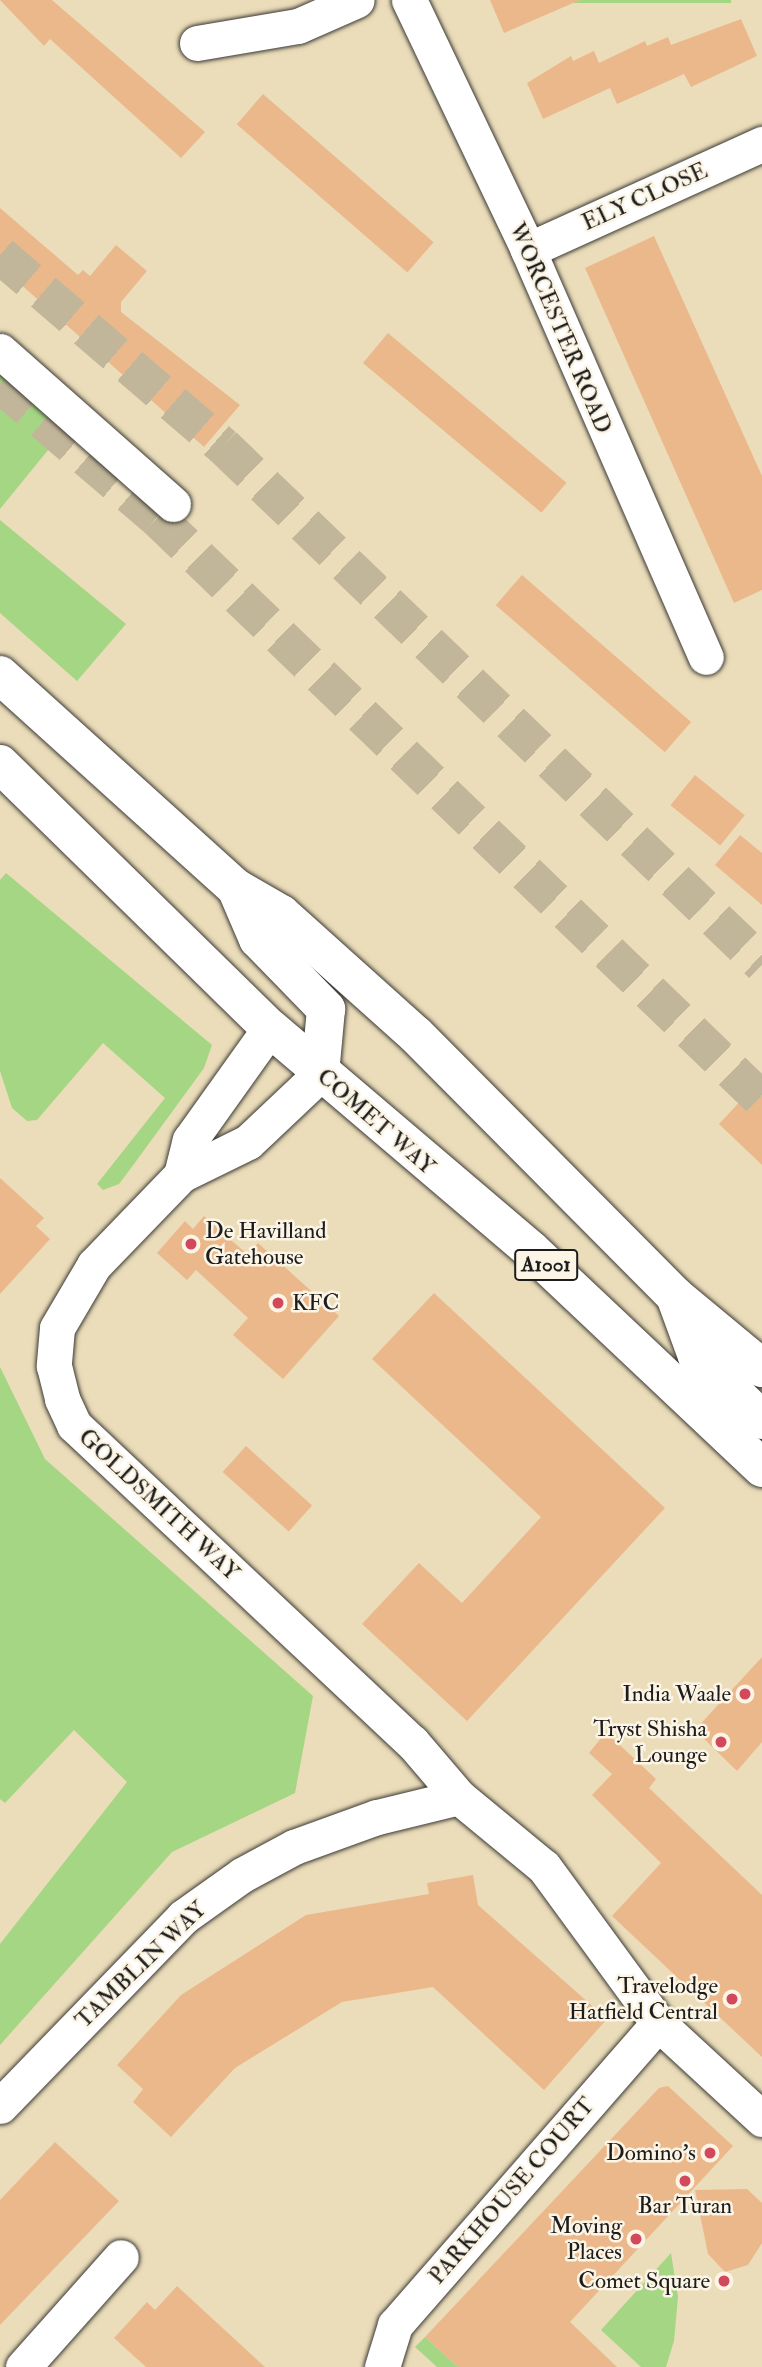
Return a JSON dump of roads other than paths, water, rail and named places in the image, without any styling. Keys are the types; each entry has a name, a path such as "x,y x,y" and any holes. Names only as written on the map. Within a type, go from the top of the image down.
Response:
{"main road":[{"name":"A1001","path":"0,675 236,888 281,914 397,1019 676,1296 762,1368"},
{"name":"COMET WAY","path":"0,764 270,1028 320,1074 531,1250 762,1468"},
{"name":"A1001","path":"236,888 258,939 326,1009"},
{"path":"270,1028 326,1009 397,1019"},
{"path":"320,1074 326,1009"},
{"name":"A1001","path":"676,1296 697,1356 762,1420"}],"street":[{"path":"197,43 298,26 357,0"},
{"name":"WORCESTER ROAD","path":"409,0 528,250 706,657"},
{"name":"ELY CLOSE","path":"528,250 762,144"},
{"path":"0,351 173,504"},
{"name":"GOLDSMITH WAY","path":"181,1175 190,1140 270,1028"},
{"name":"GOLDSMITH WAY","path":"320,1074 248,1142 181,1175 72,1295 57,1328 54,1366 62,1399 74,1424 402,1732 459,1797 552,1877 658,2023 762,2119"},
{"name":"TAMBLIN WAY","path":"0,2106 183,1917 242,1875 294,1847 377,1817 459,1797"},
{"name":"PARKHOUSE COURT","path":"382,2367 395,2325 658,2023"},
{"path":"23,2367 121,2257"}],"tunnel":[{"path":"0,255 223,446 762,964"},
{"path":"0,384 157,518 762,1100"}],"place":[{"name":"De Havilland Gatehouse","path":"191,1244"},
{"name":"KFC","path":"278,1303"},
{"name":"India Waale","path":"745,1694"},
{"name":"Tryst Shisha Lounge","path":"721,1742"},
{"name":"Travelodge Hatfield Central","path":"732,1999"},
{"name":"Domino's","path":"710,2153"},
{"name":"Bar Turan","path":"685,2181"},
{"name":"Moving Places","path":"636,2239"},
{"name":"Comet Square","path":"724,2281"}]}
